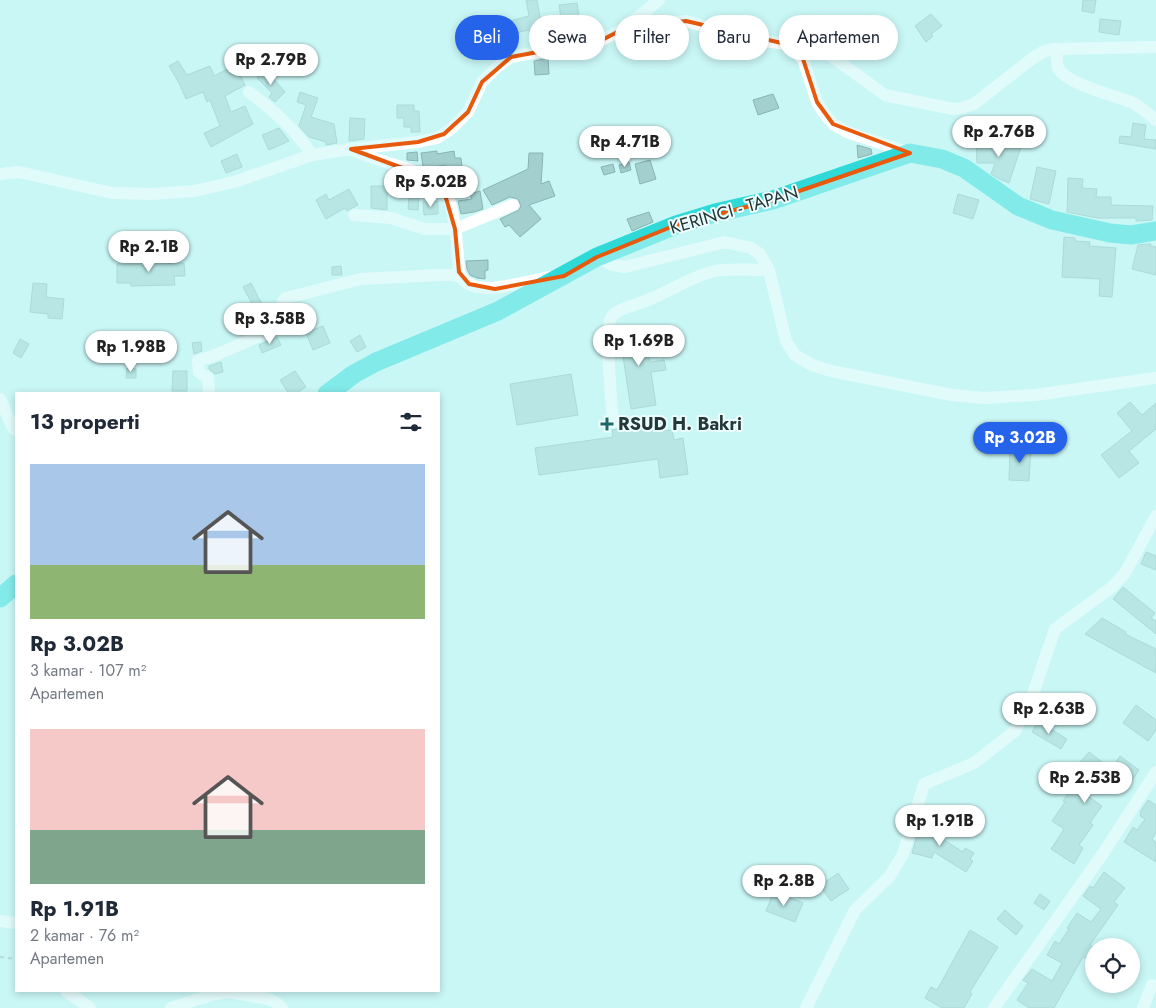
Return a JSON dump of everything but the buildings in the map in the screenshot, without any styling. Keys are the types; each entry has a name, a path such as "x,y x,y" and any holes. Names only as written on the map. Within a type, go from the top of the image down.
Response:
{"highway":[{"name":"KERINCI - TAPAN","path":"330,392 354,374 376,362 489,315 597,257 676,225 715,213 773,200 910,154 942,159 964,168 1018,206 1052,220 1110,233 1131,235 1156,231"},
{"path":"0,598 15,585"}],"street":[{"path":"641,15 659,0"},
{"path":"689,22 746,38 779,42"},
{"path":"0,174 19,172 112,193 161,194 214,187 312,155 437,138 451,129 468,112 482,82 512,57 602,40 615,33"},
{"path":"836,60 884,95 952,109 974,104 1042,52 1057,48 1156,47"},
{"path":"1057,48 1058,67 1064,74 1075,82 1140,107 1156,120"},
{"path":"802,60 820,108 834,124 847,132 910,154"},
{"path":"249,92 279,115 312,155"},
{"path":"351,149 366,157 424,176 444,188 449,198 456,232 460,277"},
{"path":"354,215 391,218 425,229 456,232 513,205"},
{"path":"597,257 612,265 625,266 724,242 750,248 760,254 769,270 786,341 795,355 812,365 831,371 952,395 984,398 1035,395 1156,378"},
{"path":"613,422 608,335 611,318 615,313 652,300 706,273 731,270 769,270"},
{"path":"209,392 208,378 198,372 198,361 282,326 285,321 284,301 286,298 361,279 454,275 460,277 468,284 495,288 542,278 564,276"},
{"path":"0,399 15,429"},
{"path":"806,1008 854,910 890,876 901,859 924,784 974,763 1015,731 1030,704 1055,629 1096,600 1125,573 1156,516"},
{"path":"994,1008 1102,855 1156,772"},
{"path":"0,921 15,923"},
{"path":"1143,1008 1152,985"},
{"path":"67,992 90,1008"},
{"path":"172,1008 214,994 230,992 268,999 282,1008"}],"path":[{"path":"0,957 15,959"}],"highlighted area":[{"path":"686,21 786,44 803,59 817,102 833,124 910,153 773,200 676,225 597,257 564,276 495,289 469,284 459,272 455,229 443,188 424,176 351,149 418,142 444,134 468,112 482,82 511,57 602,40 625,28"}],"place":[{"name":"RSUD H. Bakri","path":"607,424"}]}
